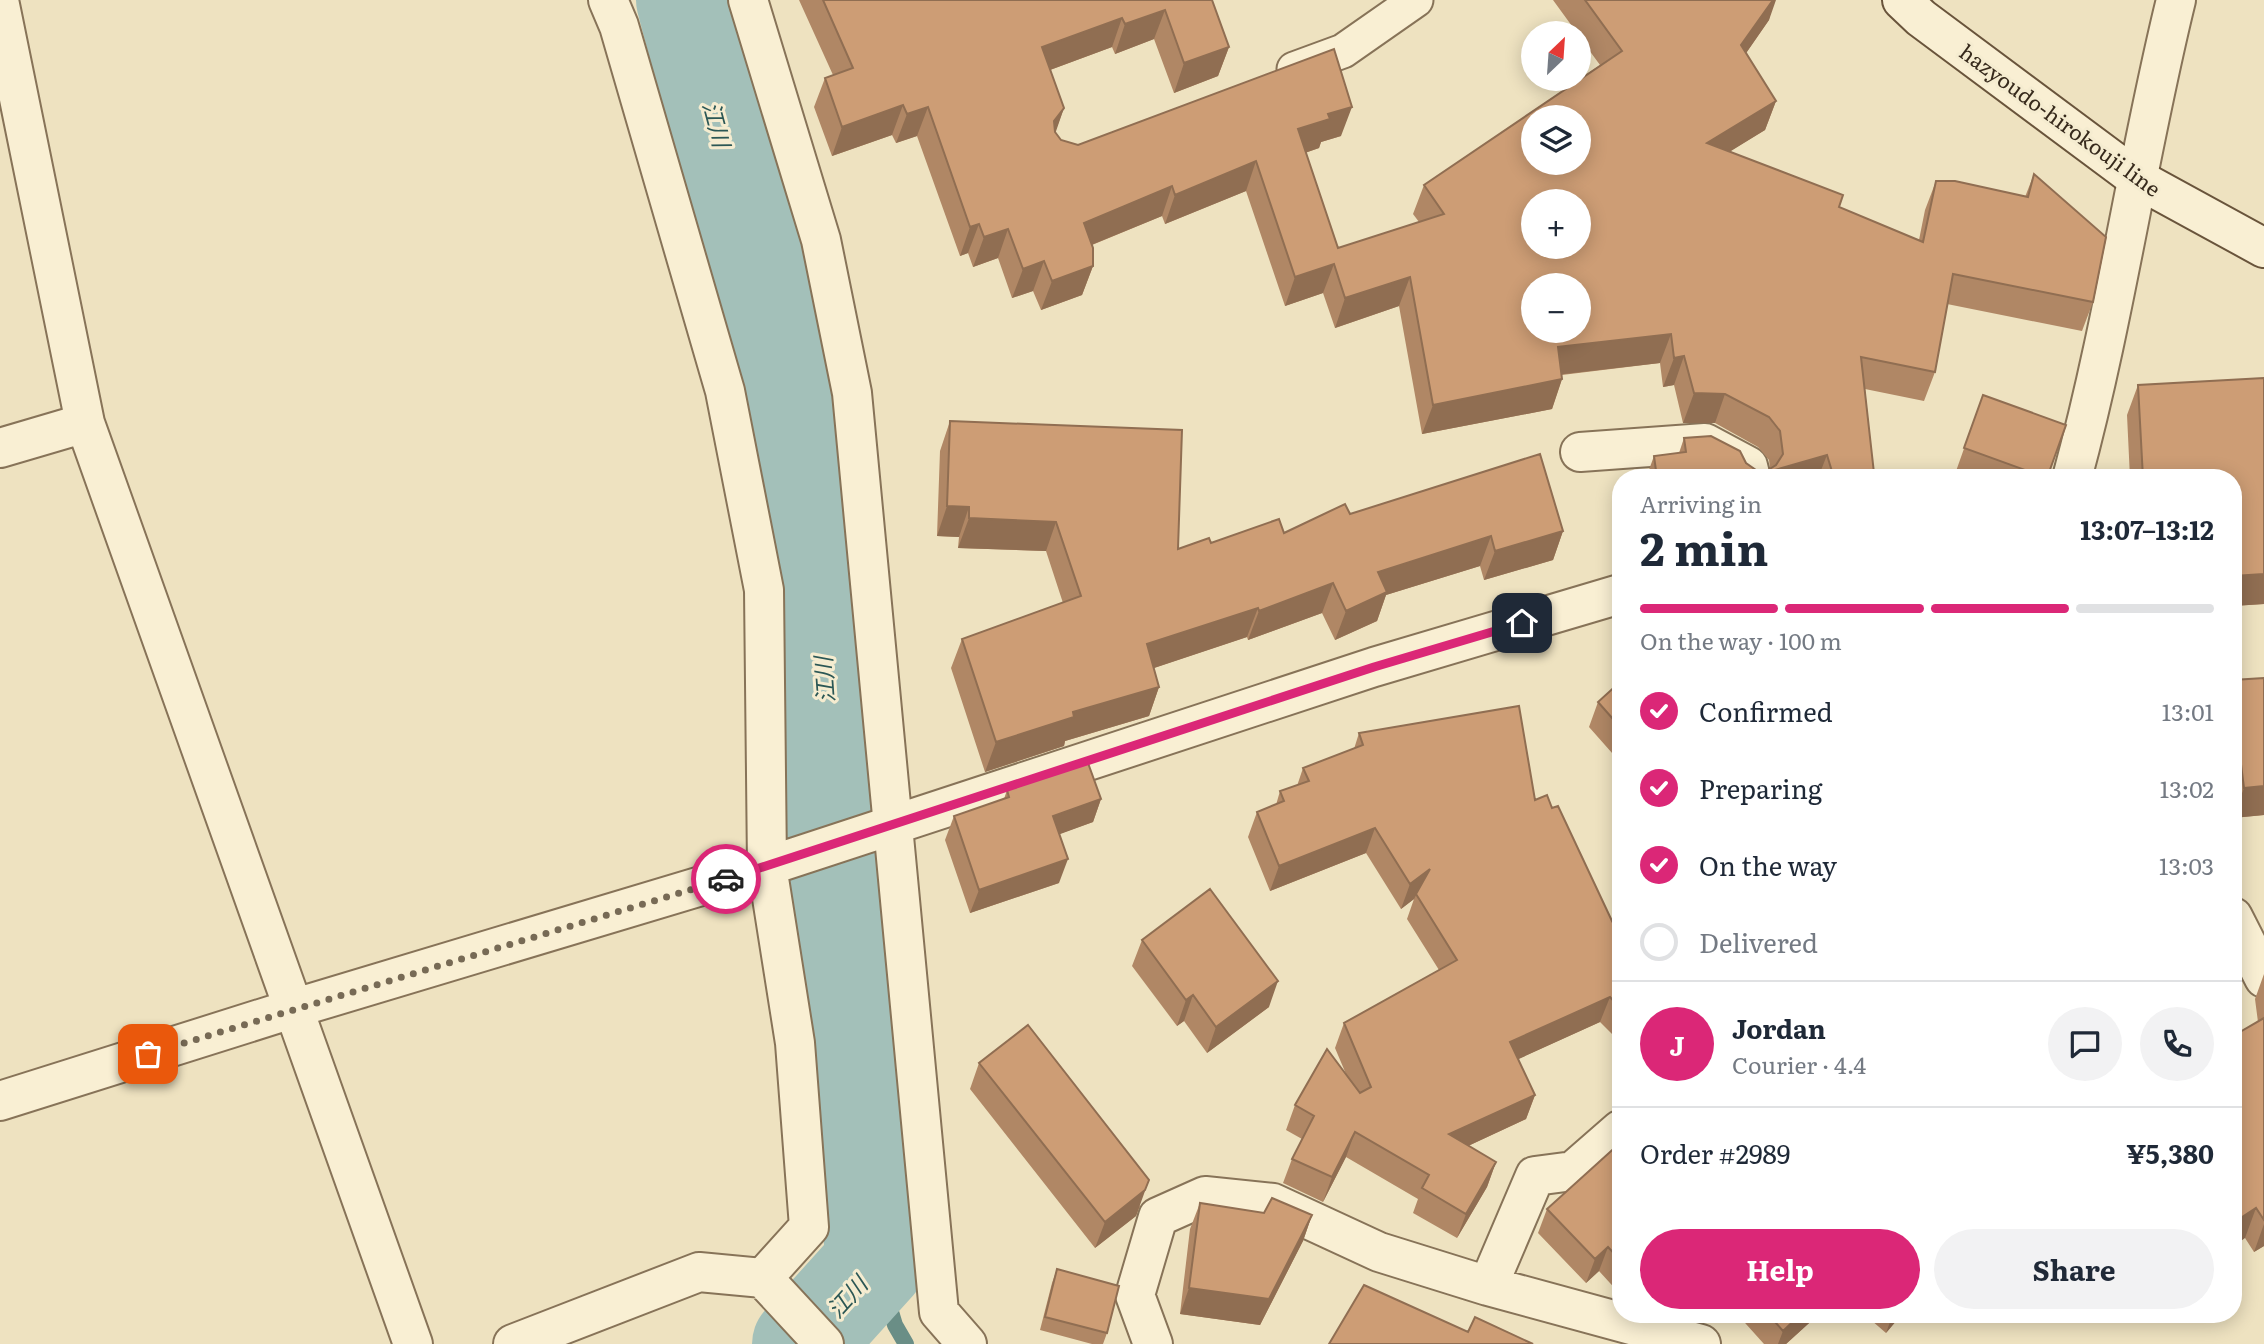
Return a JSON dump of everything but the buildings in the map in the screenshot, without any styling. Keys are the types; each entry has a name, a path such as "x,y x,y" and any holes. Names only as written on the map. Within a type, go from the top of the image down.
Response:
{"street":[{"path":"608,0 620,26 724,391 764,590 769,866 795,1043 809,1227 764,1279"},
{"path":"748,0 821,240 852,393 939,1312 967,1344"},
{"path":"2074,469 2149,110 2176,0"},
{"path":"0,5 85,423 414,1344"},
{"name":"hazyoudo-hirokouji line","path":"1916,6 2136,178 2264,248"},
{"path":"0,448 85,423"},
{"path":"1580,453 1705,443 1748,466 1749,469"},
{"path":"0,1101 295,1008 769,866 1374,667 1612,596"},
{"path":"2242,935 2264,978"},
{"path":"1488,1286 1535,1176 1573,1171 1612,1137"},
{"path":"1153,1344 1135,1295 1158,1217 1205,1196 1273,1203 1379,1252 1488,1286 1612,1320"},
{"path":"513,1344 699,1272 764,1279 824,1344"},
{"path":"1624,1323 1701,1344"}],"lane":[{"path":"1266,79 1343,51 1416,0"}],"waterway":[{"name":"江川","path":"686,0 781,363 817,573 831,805 876,1262 802,1344"},
{"path":"876,1262 895,1325 906,1344"}],"way so far":[{"path":"148,1054 726,879"}],"route":[{"path":"726,879 1374,667 1522,623"}]}
